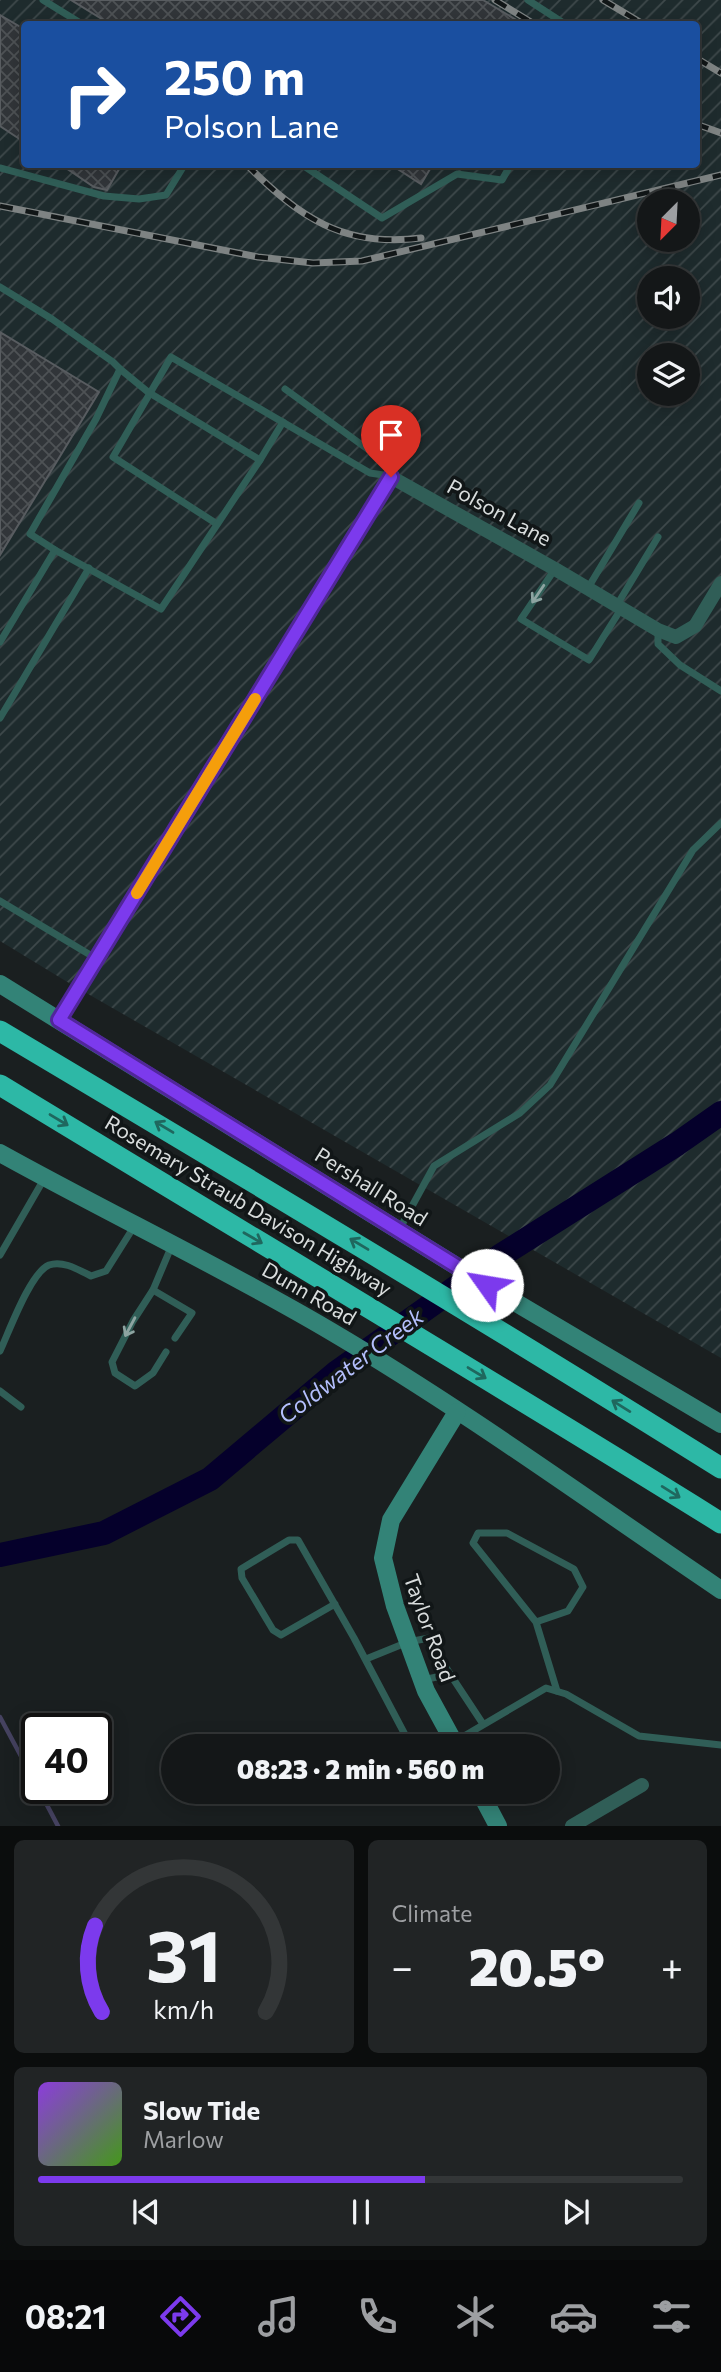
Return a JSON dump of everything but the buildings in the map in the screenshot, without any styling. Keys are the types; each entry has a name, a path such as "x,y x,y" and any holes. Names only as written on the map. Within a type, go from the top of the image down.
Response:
{"highway":[{"name":"Rosemary Straub Davison Highway","path":"0,1031 490,1324 721,1468"},
{"name":"Rosemary Straub Davison Highway","path":"0,1085 340,1289 721,1523"}],"street":[{"name":"Polson Lane","path":"391,477 588,588 658,631"},
{"path":"59,1020 391,477"},
{"path":"658,631 676,637 695,625 721,583"},
{"name":"Pershall Road","path":"0,984 508,1298 721,1424"},
{"name":"Dunn Road","path":"0,1153 331,1331 410,1380 721,1590"},
{"name":"Taylor Road","path":"450,1734 422,1680 395,1606 383,1558 391,1520 457,1412"},
{"path":"572,1826 642,1786"},
{"path":"486,1804 498,1826"}],"lane":[{"path":"43,0 77,21"},
{"path":"528,0 560,21"},
{"path":"0,168 104,196 139,200 166,195 183,168"},
{"path":"307,168 382,218 457,174 502,180 508,168"},
{"path":"0,287 113,362 148,392 260,460"},
{"path":"217,524 113,457 148,392 171,357 370,473 391,477"},
{"path":"120,369 96,419 30,534 161,609 283,422"},
{"path":"285,389 384,461 391,477"},
{"path":"588,588 639,503"},
{"path":"555,569 521,619 589,660 658,537"},
{"path":"0,642 55,550"},
{"path":"0,718 89,568"},
{"path":"658,631 658,644 680,665 721,691"},
{"path":"399,1231 434,1166 520,1112 550,1085 693,850 721,823"},
{"path":"0,901 97,958"},
{"path":"0,1255 3,1242 44,1178"},
{"path":"0,1351 35,1278 48,1265 65,1264 91,1276 106,1271 135,1225"},
{"path":"166,1352 153,1373 135,1385 114,1373 112,1362 153,1290 172,1245"},
{"path":"153,1290 192,1313 175,1338"},
{"path":"0,1391 21,1407"},
{"path":"536,1622 568,1611 583,1587 574,1569 507,1533 478,1533 473,1543 536,1622 557,1691"},
{"path":"335,1604 281,1635 273,1630 242,1578 241,1569 289,1540 298,1540 335,1604 366,1660 405,1734"},
{"path":"366,1660 408,1642 429,1639 483,1724"},
{"path":"422,1680 450,1674"},
{"path":"464,1734 546,1688 566,1694 639,1736 721,1745"}],"shaded area":[{"path":"0,0 721,0 721,1358 0,941"}],"waterway":[{"name":"Coldwater Creek","path":"0,1555 104,1533 210,1479 337,1372 500,1256 677,1144 721,1113"},
{"path":"0,1717 21,1756"},
{"path":"46,1804 58,1826"}],"railway":[{"path":"495,0 529,21"},
{"path":"603,0 638,21"},
{"path":"700,60 721,73"},
{"path":"700,125 721,133"},
{"path":"250,168 285,199 324,225 368,238 421,238"},
{"path":"0,206 258,257 313,263 362,261 721,175"}],"slow traffic":[{"path":"137,893 255,699"}],"route":[{"path":"391,477 59,1020 487,1285"}]}
